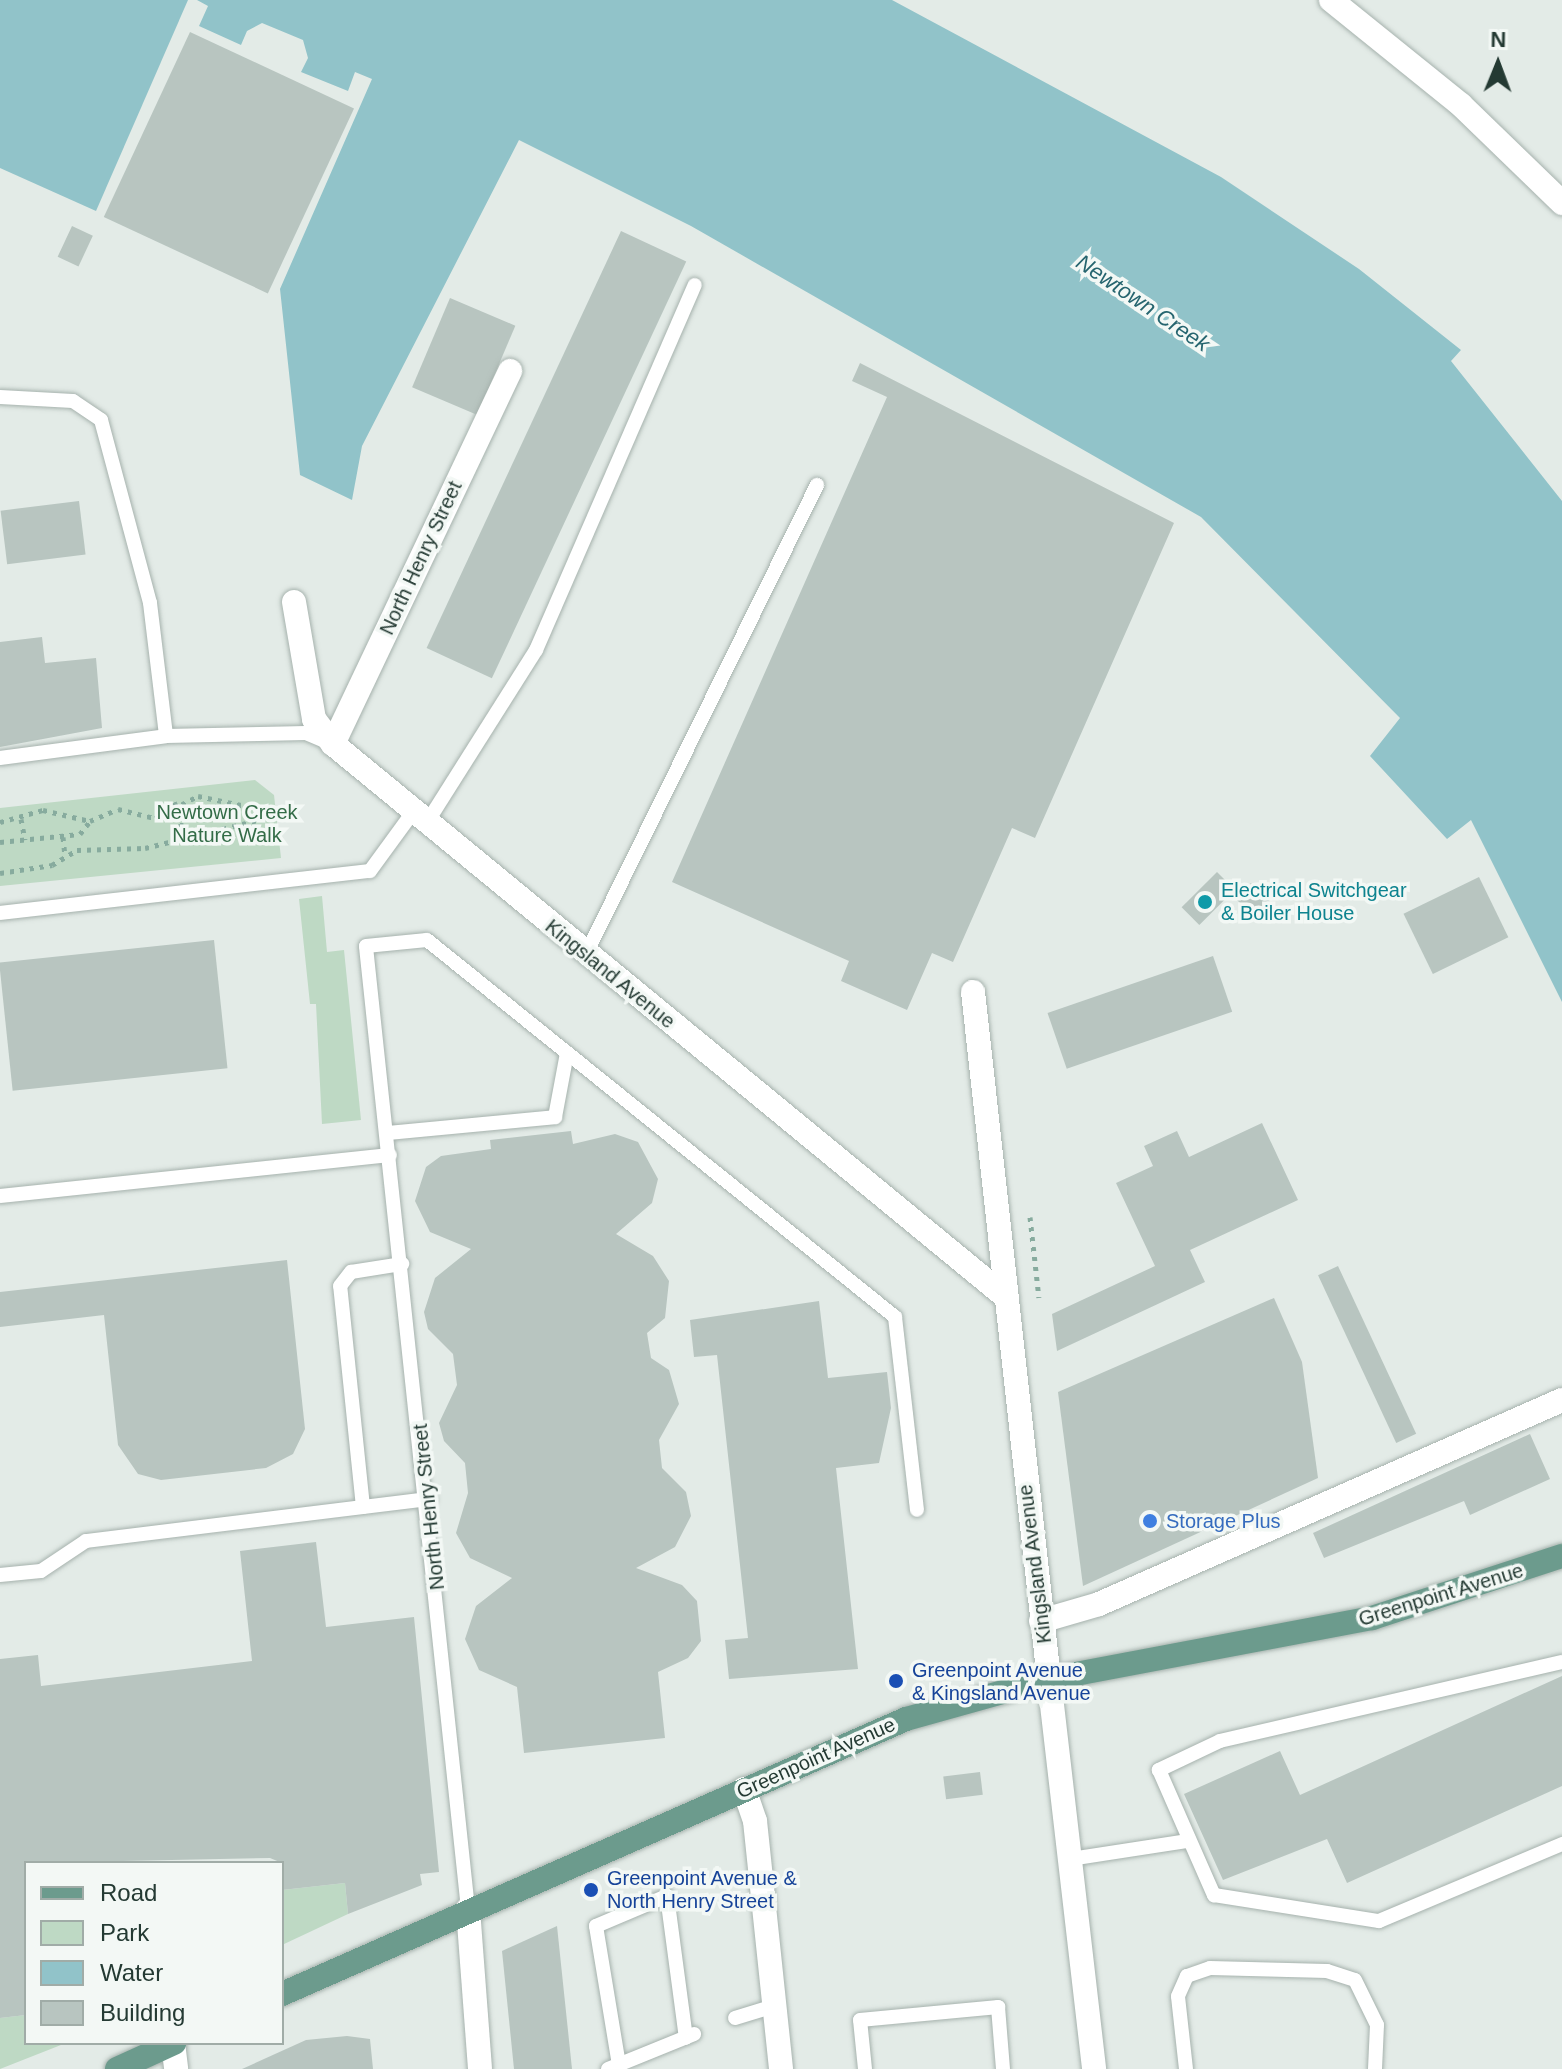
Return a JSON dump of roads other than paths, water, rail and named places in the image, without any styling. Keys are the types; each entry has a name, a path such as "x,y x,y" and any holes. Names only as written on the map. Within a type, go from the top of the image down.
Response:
{"main road":[{"name":"Greenpoint Avenue","path":"284,1993 886,1726 1049,1679 1304,1632 1412,1608 1562,1556"},
{"path":"117,2069 169,2045"}],"street":[{"path":"1331,0 1461,105 1562,203"},
{"name":"North Henry Street","path":"333,744 510,371"},
{"name":"Kingsland Avenue","path":"294,602 314,719 333,744 419,818 1006,1297"},
{"name":"Kingsland Avenue","path":"973,992 1041,1621 1094,2069"},
{"path":"1041,1621 1099,1604 1562,1400"},
{"path":"744,1789 755,1821 781,2069"},
{"name":"North Henry Street","path":"468,1909 480,2069"},
{"path":"173,2045 176,2069"}],"lane":[{"path":"0,913 370,871 419,818 536,650 695,285"},
{"path":"0,397 73,401 101,420 150,603 166,736"},
{"path":"586,954 817,485"},
{"path":"0,758 166,736 306,733 333,744"},
{"name":"North Henry Street","path":"468,1909 429,1499 366,946 427,940 567,1053"},
{"path":"387,1133 555,1117 567,1053 895,1317 917,1510"},
{"path":"0,1196 390,1155"},
{"path":"363,1507 340,1286 351,1272 402,1264"},
{"path":"0,1575 41,1571 86,1541 429,1499"},
{"path":"1562,1662 1220,1741 1159,1770 1214,1895 1379,1921 1562,1844"},
{"path":"1070,1859 1188,1841"},
{"path":"667,1896 690,2036 613,2067 596,1926 667,1896"},
{"path":"1186,2069 1178,1996 1187,1976 1210,1968 1327,1971 1355,1980 1370,1997 1377,2025 1375,2069"},
{"path":"735,2018 774,2006"},
{"path":"865,2069 860,2020 998,2007 1003,2069"}],"water":[{"path":"0,0 188,0 96,211 0,168"},
{"name":"Newtown Creek","path":"197,0 892,0 1221,177 1359,269 1461,350 1451,361 1562,501 1562,1002 1471,820 1447,839 1370,756 1400,718 1201,517 691,226 519,140 362,446 352,500 300,475 280,289 372,79 355,72 348,91 301,72 308,58 303,40 262,23 247,31 241,45 199,26 208,6"}],"place":[{"name":"Electrical Switchgear & Boiler House","path":"1205,902"},
{"name":"Storage Plus","path":"1150,1521"},
{"name":"Greenpoint Avenue & Kingsland Avenue","path":"896,1681"},
{"name":"Greenpoint Avenue & North Henry Street","path":"591,1890"}],"park label":[{"name":"Newtown Creek Nature Walk","path":"227,824"}]}
